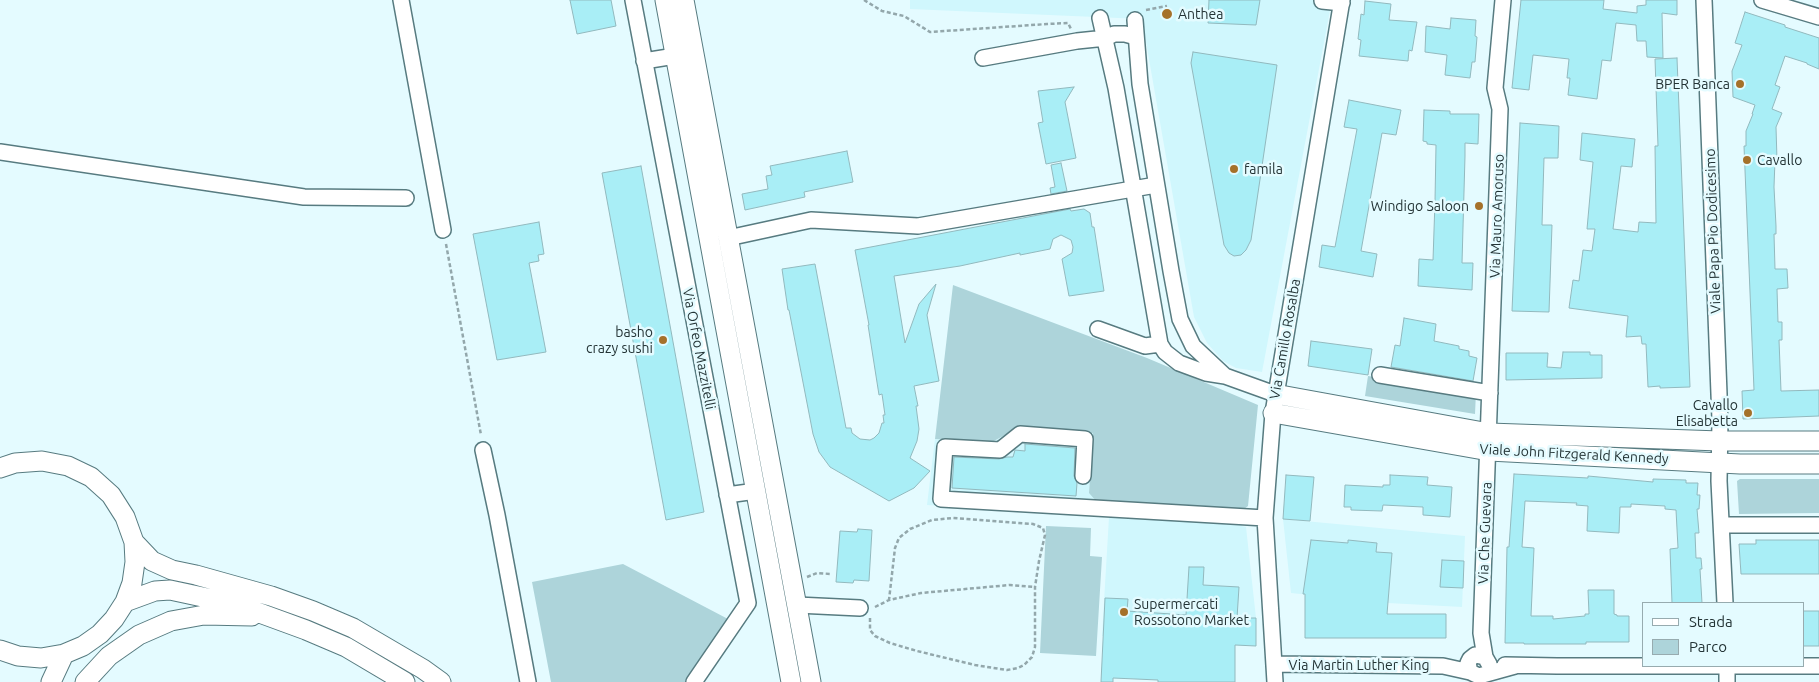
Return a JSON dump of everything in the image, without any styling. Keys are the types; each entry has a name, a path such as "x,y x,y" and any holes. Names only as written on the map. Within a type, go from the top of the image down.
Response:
{"main road":[{"path":"664,0 791,682"},
{"path":"684,0 811,682"},
{"path":"715,271 734,267"},
{"path":"722,308 727,304 741,304"},
{"name":"Viale John Fitzgerald Kennedy","path":"1276,394 1489,442 1819,441"},
{"name":"Viale John Fitzgerald Kennedy","path":"1273,413 1489,442 1719,462 1819,464"},
{"path":"0,650 18,656 41,658 64,654 83,646 100,634 114,619 125,602 132,583 135,562 134,542 126,517 111,495 91,477 68,466 42,461 5,462"},
{"path":"134,542 152,561 172,570 271,596 314,610 353,628 423,669 441,682"},
{"path":"125,602 155,591 170,590 235,604 346,647 406,682"},
{"path":"84,682 109,656 139,634 171,621 204,615 264,616"},
{"path":"51,682 64,654"}],"street":[{"path":"401,0 444,230"},
{"name":"Via Orfeo Mazzitelli","path":"633,0 748,604 694,682"},
{"name":"Via Mauro Amoruso","path":"1489,442 1500,109 1495,88 1503,0"},
{"name":"Viale Papa Pio Dodicesimo","path":"1704,0 1725,602"},
{"path":"1762,0 1819,18"},
{"path":"1322,1 1342,2"},
{"name":"Via Camillo Rosalba","path":"1275,682 1265,518 1273,413 1342,2"},
{"path":"1139,15 1136,37 1140,84 1180,319 1193,346 1224,376"},
{"path":"1100,18 1116,88 1160,344 1165,352 1179,363 1276,394"},
{"path":"983,58 1078,41 1106,38 1114,34 1136,37"},
{"path":"644,62 675,56"},
{"path":"1116,88 1122,84 1140,84"},
{"path":"0,152 304,197 406,198"},
{"path":"728,238 811,220 918,226 1156,185"},
{"path":"1148,275 1171,271"},
{"path":"1098,329 1145,346 1160,344"},
{"path":"1380,375 1490,393"},
{"path":"1083,476 1085,438 1020,434 1000,450 945,447 941,499 1265,518"},
{"name":"Via Che Guevara","path":"1479,669 1489,442"},
{"path":"483,450 528,682"},
{"path":"727,495 756,490"},
{"path":"1722,525 1819,525"},
{"path":"797,605 866,608"},
{"name":"Via Martin Luther King","path":"1274,664 1444,666 1479,669 1515,666 1642,666"},
{"path":"1804,666 1819,666"},
{"path":"1726,667 1727,682"}],"path":[{"path":"864,0 882,11 904,16 930,32 1068,23 1078,41"},
{"path":"1139,15 1168,6"},
{"path":"444,230 483,450"},
{"path":"889,600 895,548 899,538 910,529 932,520 953,518 1033,524 1043,528 1045,535 1038,561 1035,587 1036,628 1032,657 1024,665 1007,670 917,652 875,636 870,630 866,608 889,600 921,593 1010,585 1035,587"}],"shaded area":[{"name":"famila","path":"910,0 1332,0 1262,372 1236,368 1223,361 1207,343 1194,317 1142,19 910,9"},
{"path":"1018,428 1094,433 1089,493 1244,509 1242,526 1246,527 1256,618 1256,646 1102,636 1109,517 927,505 935,439 992,442"},
{"path":"1283,519 1465,536 1462,607 1388,603 1291,593"}],"green space":[{"path":"953,285 1147,358 1258,405 1248,506 1244,509 1097,502 1089,493 1093,433 1018,428 992,442 935,439"},
{"path":"1368,376 1476,392 1475,414 1365,396"},
{"path":"1740,479 1819,479 1819,513 1739,514 1737,481"},
{"path":"1046,526 1091,528 1090,556 1102,557 1096,656 1040,653"},
{"path":"623,564 728,619 685,682 551,682 532,582"}],"building":[{"path":"570,0 611,0 616,26 577,34"},
{"path":"1209,0 1260,0 1256,25 1208,23"},
{"path":"1521,0 1604,0 1603,9 1637,13 1637,6 1646,5 1646,0 1677,0 1677,15 1662,13 1663,58 1647,57 1646,41 1637,41 1636,25 1616,23 1611,61 1602,60 1597,99 1568,95 1570,78 1567,78 1569,59 1533,55 1529,90 1512,88"},
{"path":"1365,1 1391,4 1389,20 1417,22 1412,51 1409,50 1408,61 1359,56 1361,40 1358,39 1361,14 1364,15"},
{"path":"1745,12 1819,38 1819,69 1785,56 1775,85 1780,87 1772,109 1782,113 1776,127 1777,160 1775,160 1774,187 1776,226 1776,234 1774,234 1775,269 1787,269 1788,288 1777,289 1778,322 1782,322 1782,340 1779,340 1781,391 1819,390 1819,416 1743,419 1742,391 1754,390 1744,146 1746,146 1746,131 1755,105 1733,97 1732,71 1742,45 1735,43"},
{"path":"1451,18 1476,20 1475,62 1472,62 1470,78 1445,75 1447,55 1425,52 1426,26 1450,29"},
{"path":"1193,52 1277,65 1251,240 1241,255 1234,256 1229,253 1224,245 1191,63"},
{"path":"1677,58 1690,387 1660,388 1660,386 1648,387 1646,344 1642,344 1641,336 1626,337 1628,316 1569,308 1573,280 1579,281 1583,250 1592,251 1595,229 1587,229 1593,162 1580,160 1582,133 1635,139 1632,167 1621,166 1613,229 1638,232 1639,222 1656,223 1655,146 1658,146 1655,59"},
{"path":"1074,87 1065,102 1076,158 1046,164 1038,123 1043,122 1038,91"},
{"path":"1349,100 1401,110 1396,135 1382,133 1361,251 1377,254 1373,277 1319,267 1322,245 1335,247 1357,129 1344,127"},
{"path":"1424,110 1450,111 1450,114 1479,114 1478,144 1465,143 1462,263 1473,263 1472,290 1418,286 1419,259 1433,260 1436,145 1427,144 1427,142 1423,141"},
{"path":"1520,123 1559,126 1558,158 1544,158 1542,225 1552,225 1549,312 1512,311"},
{"path":"847,151 853,182 804,192 805,197 745,210 742,194 768,189 766,176 772,175 770,166"},
{"path":"1061,163 1067,191 1051,194 1050,188 1055,187 1051,165"},
{"path":"641,166 704,512 666,520 602,173"},
{"path":"1070,209 1071,211 1084,209 1090,213 1104,291 1069,296 1062,259 1072,253 1073,247 1071,240 1061,235 1053,239 1050,249 894,276 905,343 919,304 936,284 927,315 939,381 914,386 918,406 916,406 919,429 917,441 910,458 930,471 914,488 889,501 830,467 819,452 813,434 788,310 782,269 815,264 846,428 851,428 852,433 860,439 870,440 879,433 882,423 884,423 883,415 885,415 882,394 879,395 869,325 855,250"},
{"path":"539,222 544,254 538,255 539,261 529,263 546,352 497,360 473,234"},
{"path":"1404,318 1436,324 1434,341 1459,346 1459,349 1469,351 1469,356 1477,358 1473,381 1391,367 1395,345 1400,346"},
{"path":"1311,341 1372,349 1368,375 1308,366"},
{"path":"1563,352 1590,352 1590,355 1602,355 1602,378 1506,380 1506,353 1548,353 1547,367 1561,368"},
{"path":"1025,444 1075,448 1074,476 1077,483 1076,496 952,488 954,457 999,459 1013,457 1015,450 1025,451"},
{"path":"1514,474 1588,478 1588,476 1653,482 1653,479 1686,480 1686,483 1698,483 1697,495 1700,495 1699,509 1697,509 1699,533 1695,533 1696,558 1701,558 1702,602 1672,602 1670,549 1678,548 1676,510 1665,509 1665,506 1631,504 1631,507 1620,507 1619,533 1587,531 1588,506 1576,505 1577,503 1525,501 1522,547 1534,548 1531,616 1553,616 1553,619 1585,616 1585,614 1589,614 1588,590 1614,590 1614,614 1617,616 1629,616 1629,642 1586,642 1586,644 1505,643 1507,547 1509,547"},
{"path":"1286,475 1314,477 1310,521 1283,519"},
{"path":"1390,475 1428,477 1427,485 1452,487 1450,517 1423,515 1423,507 1383,505 1382,511 1351,510 1351,507 1344,507 1345,485 1383,487 1383,485 1390,485"},
{"path":"858,529 872,530 869,581 854,580 853,583 836,582 840,531 857,532"},
{"path":"1311,540 1348,543 1348,540 1377,543 1376,552 1392,553 1387,614 1446,614 1446,638 1305,638 1305,594 1303,594"},
{"path":"1756,540 1819,540 1819,574 1741,574 1739,544 1756,544"},
{"path":"1442,560 1464,561 1463,588 1440,587"},
{"path":"1189,567 1204,567 1203,585 1239,587 1237,618 1256,618 1256,646 1235,645 1235,682 1158,682 1158,680 1113,678 1113,682 1101,682 1105,598 1128,599 1127,611 1186,615"},
{"path":"1804,611 1819,611 1819,646 1804,646"}],"place":[{"name":"Anthea","path":"1167,14"},
{"name":"BPER Banca","path":"1740,84"},
{"name":"Cavallo","path":"1747,160"},
{"name":"famila","path":"1234,169"},
{"name":"Windigo Saloon","path":"1479,206"},
{"name":"basho crazy sushi","path":"663,340"},
{"name":"Cavallo Elisabetta","path":"1748,413"},
{"name":"Supermercati Rossotono Market","path":"1124,612"}]}
